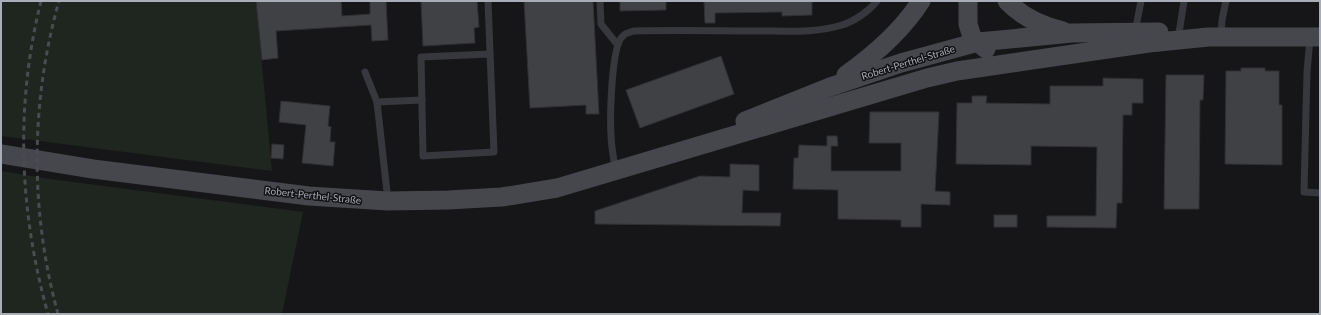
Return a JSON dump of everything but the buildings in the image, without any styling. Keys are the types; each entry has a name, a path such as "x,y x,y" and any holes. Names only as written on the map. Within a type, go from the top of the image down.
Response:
{"street":[{"path":"830,87 871,57 913,14 921,1"},
{"path":"968,1 968,24 972,37 997,58 1016,63"},
{"path":"956,71 972,58 978,42 978,1"},
{"path":"1007,1 1017,12 1035,21 1072,33"},
{"name":"Robert-Perthel-Straße","path":"620,170 830,87 901,63 978,42 1072,33 1179,33 1214,37"},
{"name":"Robert-Perthel-Straße","path":"1,154 93,169 309,196 388,201 502,197 557,188 927,78 956,71 1149,43 1214,37 1315,37"}],"lane":[{"path":"488,1 494,152 424,156 421,57 490,54"},
{"path":"600,1 601,24 617,44"},
{"path":"620,170 611,137 610,119 614,61 617,44 623,35 634,31 824,30 844,25 859,17 877,1"},
{"path":"1135,32 1141,1"},
{"path":"1179,33 1184,1"},
{"path":"1214,37 1222,20 1226,1"},
{"path":"1315,37 1307,72 1304,192 1320,193"},
{"path":"365,72 377,102 388,201"},
{"path":"377,102 422,100"}],"shaded area":[{"path":"1,1 256,1 272,171 1,136"},
{"path":"1,171 50,179 303,212 282,314 1,314"}],"railway":[{"path":"41,1 27,79 24,119 24,158 26,197 31,236 38,275 48,314"},
{"path":"58,314 42,236 38,197 37,158 43,79 49,40 59,1"}]}
